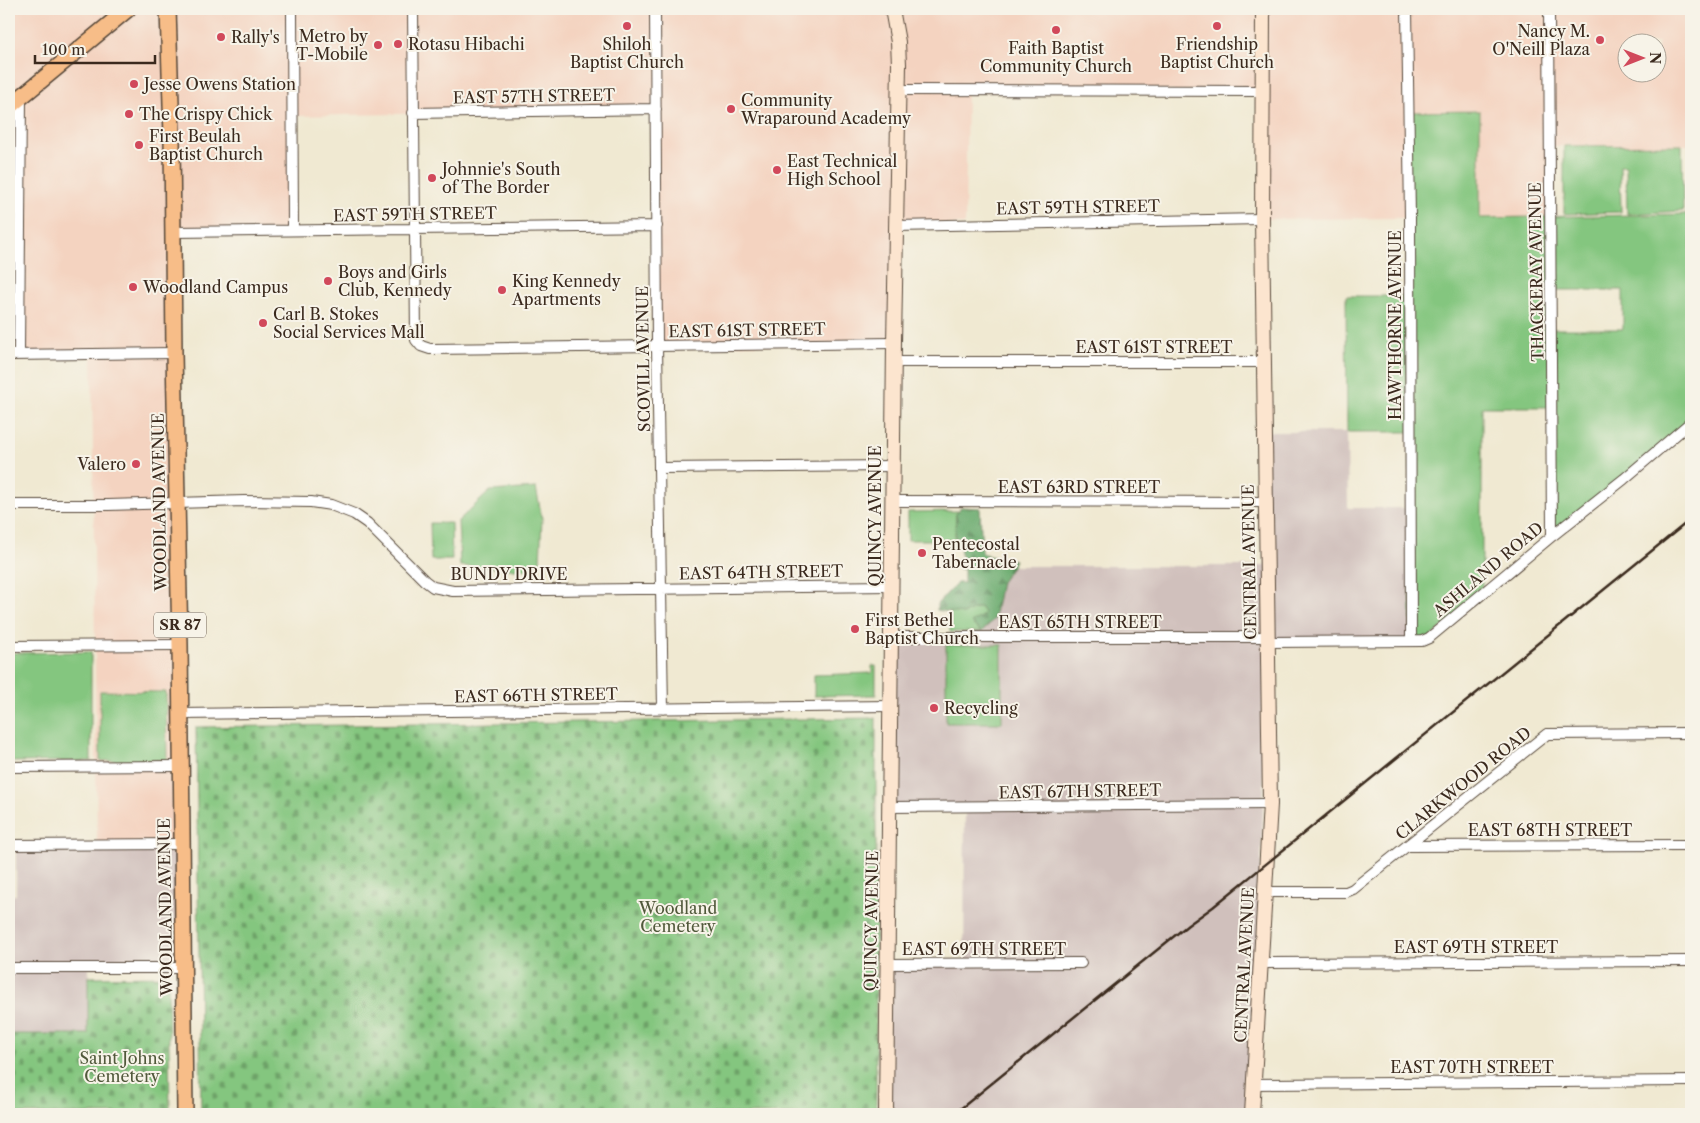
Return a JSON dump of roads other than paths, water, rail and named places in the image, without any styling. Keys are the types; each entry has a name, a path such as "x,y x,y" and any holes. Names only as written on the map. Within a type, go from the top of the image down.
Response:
{"main road":[{"path":"9,107 128,9"},
{"name":"WOODLAND AVENUE","path":"168,9 172,136 172,232 182,766 185,1114"}],"street":[{"path":"292,9 294,230"},
{"path":"413,9 414,230"},
{"name":"SCOVILL AVENUE","path":"655,9 657,346 663,709"},
{"name":"QUINCY AVENUE","path":"886,1114 898,90 898,42 892,9"},
{"name":"CENTRAL AVENUE","path":"1252,1114 1270,804 1262,219 1264,9"},
{"name":"HAWTHORNE AVENUE","path":"1407,9 1411,641"},
{"name":"THACKERAY AVENUE","path":"1549,9 1552,536"},
{"path":"898,90 1263,91"},
{"path":"21,97 14,355 174,353"},
{"name":"EAST 57TH STREET","path":"414,113 656,109"},
{"name":"EAST 59TH STREET","path":"896,226 1262,219"},
{"name":"EAST 59TH STREET","path":"172,232 657,226"},
{"name":"EAST 61ST STREET","path":"414,230 416,340 421,346 430,349 894,343"},
{"name":"EAST 61ST STREET","path":"894,362 1264,362"},
{"name":"ASHLAND ROAD","path":"1269,639 1422,641 1430,638 1691,422"},
{"path":"659,468 893,466"},
{"name":"EAST 63RD STREET","path":"893,501 1265,502"},
{"name":"BUNDY DRIVE","path":"177,503 311,502 331,505 354,514 367,523 433,587 453,591 661,589"},
{"path":"9,506 177,503"},
{"name":"EAST 64TH STREET","path":"661,589 892,586"},
{"name":"EAST 65TH STREET","path":"891,636 1269,639"},
{"path":"9,646 180,645"},
{"name":"EAST 66TH STREET","path":"181,714 891,706"},
{"name":"CLARKWOOD ROAD","path":"1266,892 1346,892 1353,889 1547,734 1691,733"},
{"path":"9,767 182,766"},
{"name":"EAST 67TH STREET","path":"890,807 1270,804"},
{"path":"9,845 182,844"},
{"name":"EAST 68TH STREET","path":"1409,846 1691,845"},
{"name":"EAST 69TH STREET","path":"1261,963 1691,961"},
{"name":"EAST 69TH STREET","path":"888,964 1081,963"},
{"path":"9,968 183,968"},
{"name":"EAST 70TH STREET","path":"1254,1084 1691,1081"}],"railway":[{"path":"954,1114 1188,925 1213,907 1691,519"}],"place":[{"name":"Shiloh Baptist Church","path":"627,26"},
{"name":"Friendship Baptist Church","path":"1217,26"},
{"name":"Faith Baptist Community Church","path":"1056,30"},
{"name":"Rally's","path":"221,37"},
{"name":"Nancy M. O'Neill Plaza","path":"1600,40"},
{"name":"Rotasu Hibachi","path":"398,44"},
{"name":"Metro by T-Mobile","path":"378,45"},
{"name":"Jesse Owens Station","path":"134,84"},
{"name":"Community Wraparound Academy","path":"731,109"},
{"name":"The Crispy Chick","path":"129,114"},
{"name":"First Beulah Baptist Church","path":"139,145"},
{"name":"East Technical High School","path":"777,170"},
{"name":"Johnnie's South of The Border","path":"432,178"},
{"name":"Boys and Girls Club, Kennedy","path":"328,281"},
{"name":"Woodland Campus","path":"133,287"},
{"name":"King Kennedy Apartments","path":"502,290"},
{"name":"Carl B. Stokes Social Services Mall","path":"263,323"},
{"name":"Valero","path":"136,464"},
{"name":"Pentecostal Tabernacle","path":"922,553"},
{"name":"First Bethel Baptist Church","path":"855,629"},
{"name":"Recycling","path":"934,708"}],"park label":[{"name":"Woodland Cemetery","path":"678,917"},
{"name":"Saint Johns Cemetery","path":"122,1067"}]}
